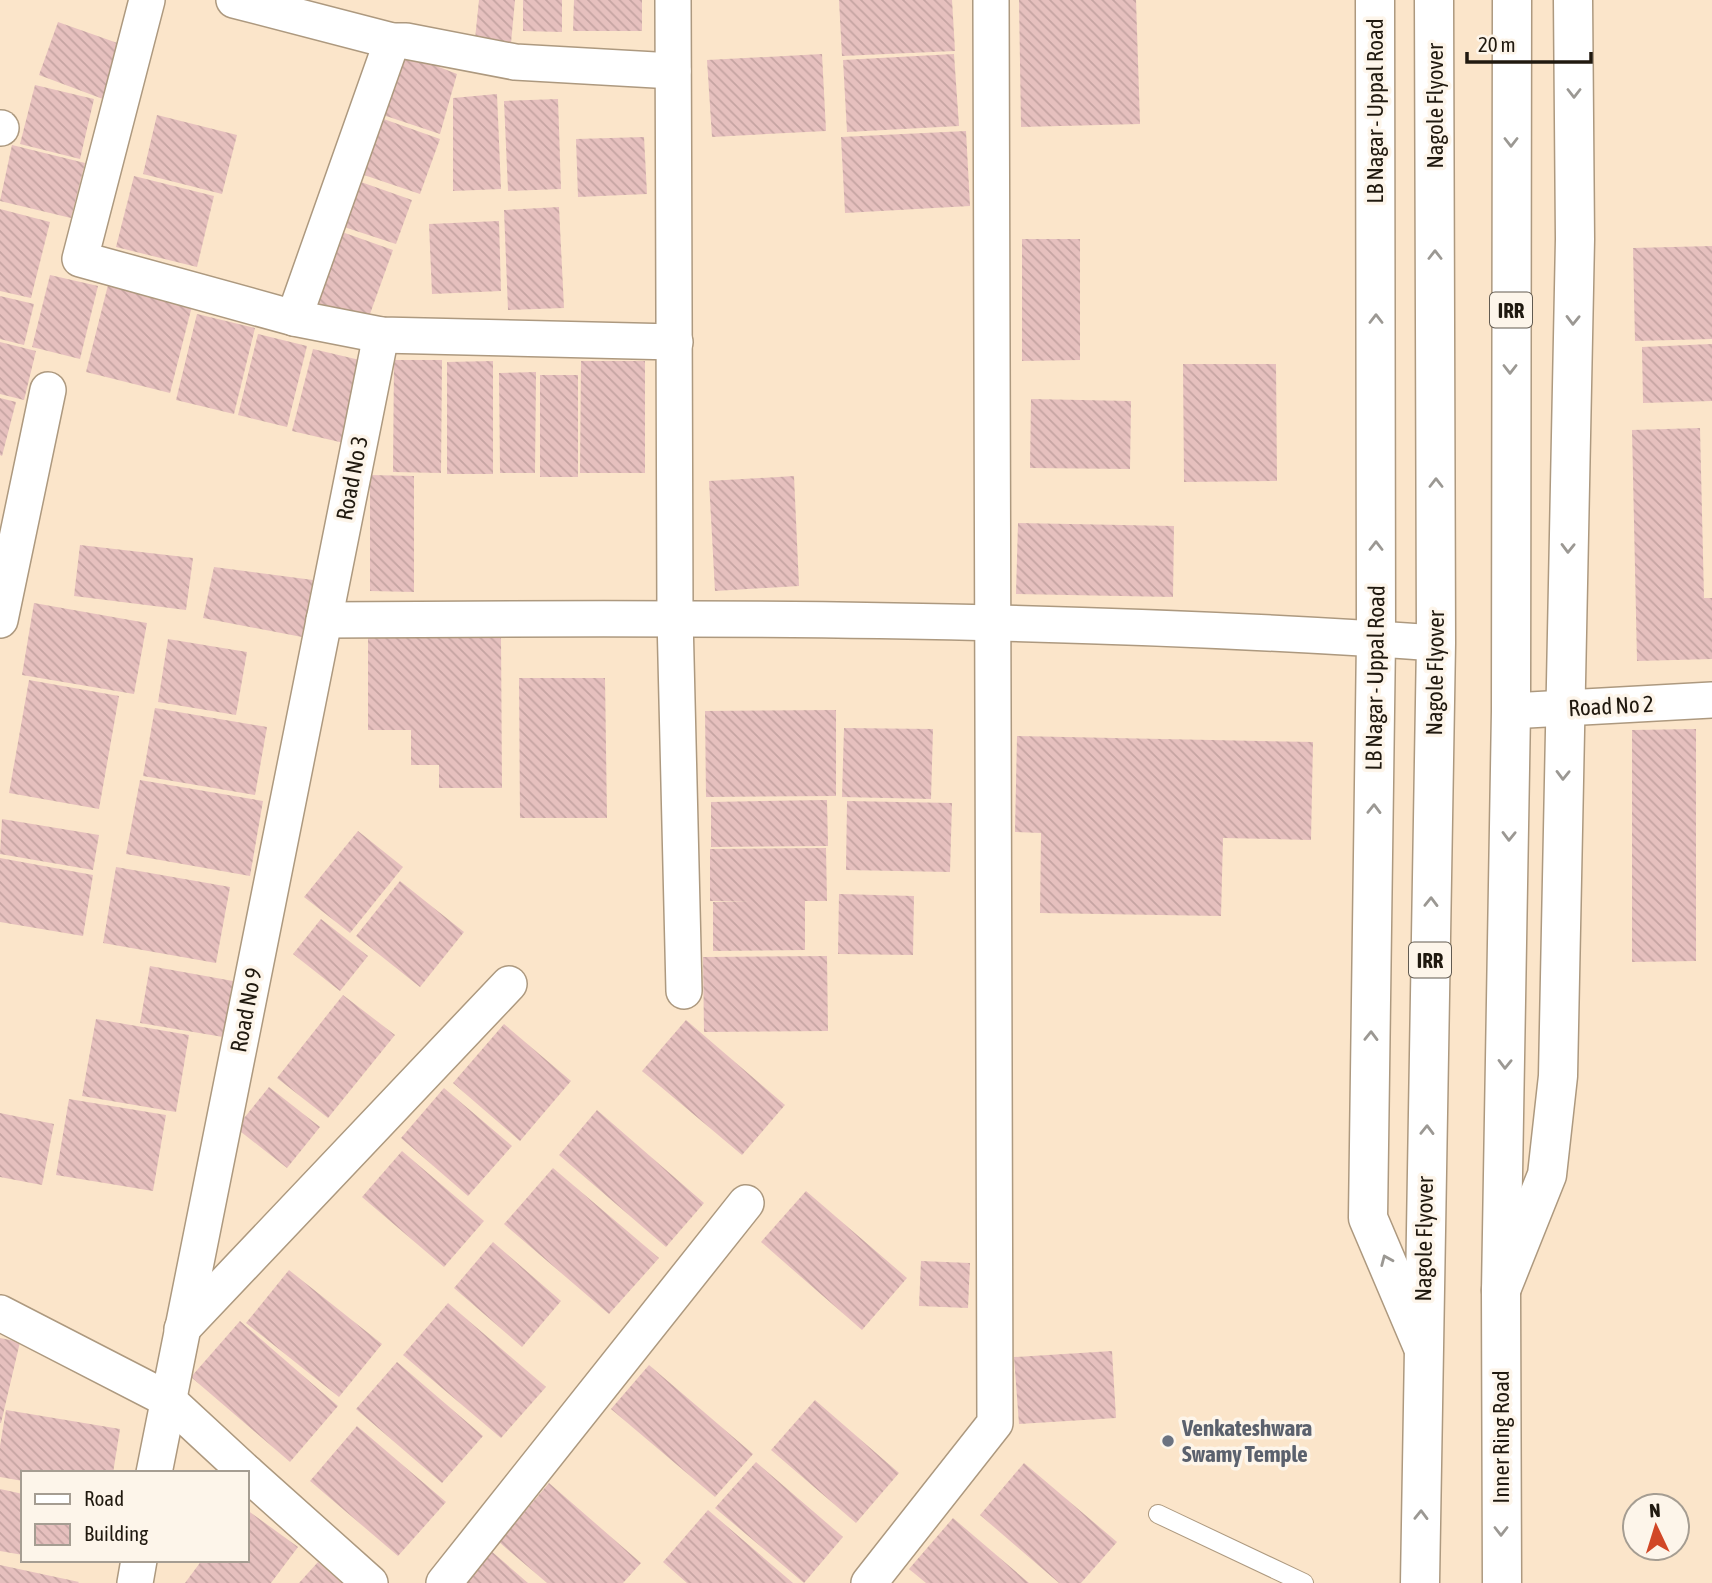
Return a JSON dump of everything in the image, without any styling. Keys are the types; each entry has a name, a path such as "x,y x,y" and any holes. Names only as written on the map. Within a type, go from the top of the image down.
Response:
{"main road":[{"name":"LB Nagar - Uppal Road","path":"1375,0 1376,639 1368,1218 1422,1345"},
{"name":"Nagole Flyover","path":"1422,1345 1436,643 1434,0"},
{"name":"IRR","path":"1501,1291 1511,711 1511,0"},
{"path":"1501,1291 1547,1175 1558,1076 1575,239 1573,0"},
{"name":"Inner Ring Road","path":"1501,1291 1502,1583"},
{"name":"IRR","path":"1420,1583 1422,1345"}],"street":[{"path":"147,0 79,259 294,318 381,335 676,342"},
{"path":"234,0 393,41 406,41 515,62 673,71"},
{"path":"673,0 675,617 684,991"},
{"path":"869,1583 995,1423 991,0"},
{"path":"294,318 393,41"},
{"name":"Road No 3","path":"324,620 381,335"},
{"path":"0,620 48,390"},
{"path":"324,620 675,617 991,623 1436,643"},
{"name":"Road No 9","path":"154,1471 324,620"},
{"name":"Road No 2","path":"1511,711 1712,700"},
{"path":"181,1329 509,984"},
{"path":"444,1583 746,1202"},
{"path":"0,1313 167,1399 245,1471"},
{"path":"248,1474 370,1583"},
{"path":"135,1583 139,1562"}],"lane":[{"path":"1158,1514 1304,1583"}],"building":[{"path":"479,0 515,0 511,43 475,39"},
{"path":"523,0 562,0 562,32 523,31"},
{"path":"574,0 642,0 642,31 573,31"},
{"path":"839,0 952,0 955,51 842,56"},
{"path":"1019,0 1136,0 1140,124 1021,127"},
{"path":"58,22 123,45 103,99 39,75"},
{"path":"403,53 457,74 440,134 380,114"},
{"path":"822,54 826,131 712,137 707,60"},
{"path":"954,54 959,126 847,132 843,60"},
{"path":"35,85 94,99 80,159 20,144"},
{"path":"497,94 501,189 453,191 453,98"},
{"path":"558,99 561,189 508,191 504,101"},
{"path":"157,115 237,135 222,194 143,174"},
{"path":"378,117 440,139 420,194 358,173"},
{"path":"966,131 970,206 845,213 841,137"},
{"path":"644,137 647,194 578,197 576,139"},
{"path":"12,145 85,163 71,218 0,201"},
{"path":"134,176 214,196 197,267 116,247"},
{"path":"361,182 412,200 396,244 344,227"},
{"path":"559,207 564,308 508,310 504,210"},
{"path":"0,209 50,222 31,298 0,291"},
{"path":"499,221 501,291 432,294 429,224"},
{"path":"342,232 393,250 366,325 316,307"},
{"path":"1022,239 1080,239 1080,360 1022,361"},
{"path":"1712,246 1712,339 1635,341 1633,248"},
{"path":"50,275 98,286 80,359 32,347"},
{"path":"108,285 192,306 170,393 86,372"},
{"path":"0,296 34,304 24,345 0,339"},
{"path":"197,314 255,328 234,414 176,400"},
{"path":"258,334 307,346 287,427 238,415"},
{"path":"0,342 36,351 24,400 0,394"},
{"path":"1712,344 1712,401 1643,403 1642,347"},
{"path":"313,349 364,361 344,443 292,431"},
{"path":"394,360 442,360 441,473 393,472"},
{"path":"493,361 493,474 447,474 447,362"},
{"path":"581,361 645,361 645,473 580,473"},
{"path":"1183,364 1276,364 1277,481 1184,482"},
{"path":"536,372 535,473 500,473 499,373"},
{"path":"540,375 578,375 578,477 540,477"},
{"path":"0,398 16,402 2,456 0,455"},
{"path":"1031,399 1131,401 1130,469 1030,468"},
{"path":"1700,428 1704,598 1712,598 1712,659 1637,661 1632,430"},
{"path":"370,475 414,476 414,592 370,591"},
{"path":"794,476 799,586 715,591 709,481"},
{"path":"1018,523 1174,526 1173,597 1016,594"},
{"path":"80,545 193,558 186,610 74,596"},
{"path":"214,567 313,580 302,637 203,618"},
{"path":"34,603 147,623 134,694 22,675"},
{"path":"501,637 502,788 439,788 439,765 411,765 411,730 368,730 368,638"},
{"path":"168,639 247,652 236,715 158,702"},
{"path":"519,678 605,678 607,818 520,818"},
{"path":"29,680 119,696 99,809 9,793"},
{"path":"155,708 267,727 255,795 143,776"},
{"path":"836,710 836,796 706,797 705,711"},
{"path":"844,728 933,729 931,799 842,797"},
{"path":"1696,729 1696,961 1632,962 1632,730"},
{"path":"1017,736 1313,742 1311,840 1223,838 1221,916 1040,913 1041,833 1015,832"},
{"path":"140,780 263,801 250,876 126,854"},
{"path":"827,800 828,846 711,847 711,802"},
{"path":"847,801 952,803 950,872 846,870"},
{"path":"2,819 99,835 93,870 0,854"},
{"path":"358,831 403,867 350,933 304,897"},
{"path":"826,848 827,901 805,901 805,950 713,951 713,902 750,901 710,901 710,849"},
{"path":"0,858 93,875 83,936 0,922"},
{"path":"116,867 230,887 216,963 103,943"},
{"path":"400,881 464,932 420,987 356,936"},
{"path":"839,894 914,896 913,955 838,954"},
{"path":"321,919 368,956 340,991 293,954"},
{"path":"827,956 828,1031 704,1032 703,957"},
{"path":"150,966 233,981 223,1037 140,1023"},
{"path":"343,995 395,1035 328,1118 277,1078"},
{"path":"96,1019 189,1035 176,1112 82,1096"},
{"path":"686,1020 785,1105 742,1155 642,1071"},
{"path":"504,1024 571,1081 520,1141 453,1083"},
{"path":"269,1087 320,1127 287,1168 236,1128"},
{"path":"444,1088 512,1146 468,1196 401,1138"},
{"path":"69,1099 166,1115 153,1191 56,1175"},
{"path":"597,1110 704,1203 666,1247 559,1155"},
{"path":"0,1113 54,1124 42,1185 0,1177"},
{"path":"402,1151 484,1221 444,1267 362,1197"},
{"path":"553,1168 659,1258 609,1314 504,1224"},
{"path":"806,1191 907,1278 862,1330 761,1242"},
{"path":"493,1242 561,1301 522,1347 454,1288"},
{"path":"921,1261 970,1263 968,1308 919,1306"},
{"path":"289,1270 382,1344 339,1397 246,1323"},
{"path":"448,1303 546,1387 501,1438 403,1355"},
{"path":"240,1321 338,1406 290,1462 191,1377"},
{"path":"0,1338 20,1342 1,1423 0,1423"},
{"path":"1112,1351 1116,1418 1019,1424 1014,1357"},
{"path":"397,1362 483,1436 442,1483 356,1409"},
{"path":"649,1365 753,1454 715,1497 611,1409"},
{"path":"815,1400 899,1473 856,1523 771,1450"},
{"path":"6,1410 120,1429 113,1471 21,1471 21,1481 0,1477 0,1446"},
{"path":"357,1426 446,1502 398,1556 310,1481"},
{"path":"756,1462 843,1537 804,1583 715,1508"},
{"path":"1024,1463 1117,1542 1081,1583 1059,1583 980,1515"},
{"path":"549,1483 641,1563 623,1583 547,1583 499,1542"},
{"path":"0,1489 21,1494 21,1555 0,1551"},
{"path":"708,1510 793,1583 687,1583 663,1562"},
{"path":"248,1511 298,1547 271,1583 185,1583 201,1562 248,1562"},
{"path":"953,1518 1029,1583 926,1583 909,1569"},
{"path":"490,1550 528,1583 461,1583"},
{"path":"318,1562 342,1583 299,1583"},
{"path":"0,1565 79,1582 0,1583"}],"place":[{"name":"Venkateshwara Swamy Temple","path":"1168,1441"}]}
